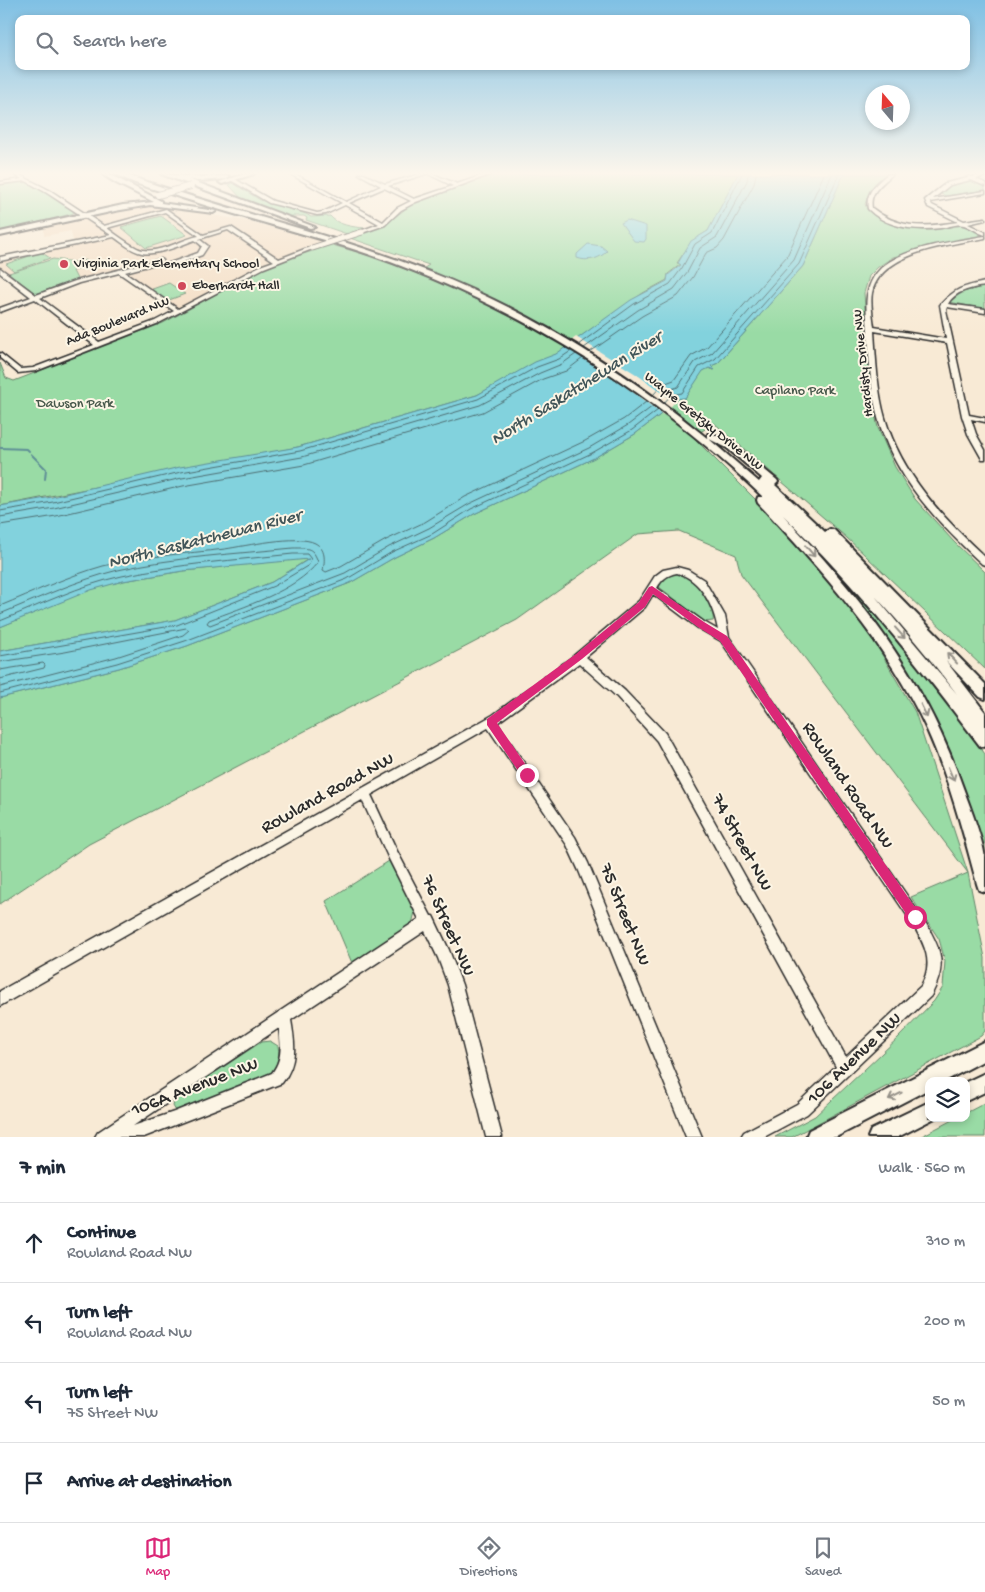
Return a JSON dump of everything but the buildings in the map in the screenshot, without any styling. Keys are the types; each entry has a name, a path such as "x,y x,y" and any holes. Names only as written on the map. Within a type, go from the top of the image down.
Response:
{"main road":[{"path":"0,234 31,227"},
{"path":"282,227 334,239"},
{"name":"Wayne Gretzky Drive NW","path":"292,227 334,239"},
{"name":"Wayne Gretzky Drive NW","path":"295,227 434,271 478,290 537,322 695,427 781,496 847,561 921,642 985,723"},
{"path":"305,227 334,239"},
{"name":"Wayne Gretzky Drive NW","path":"708,437 850,576 909,643 985,742"},
{"path":"708,437 730,446 826,529 985,693"},
{"path":"708,437 718,455 831,574 871,625 899,665 922,706 957,787 985,884"},
{"name":"106 Avenue NW","path":"816,1137 985,1050"},
{"path":"970,1090 985,1082"},
{"path":"878,1137 925,1113"}],"street":[{"path":"191,227 202,236"},
{"name":"Ada Boulevard NW","path":"28,372 157,322 277,260 375,227"},
{"path":"916,227 939,227"},
{"path":"970,227 985,236"},
{"path":"103,228 135,249 150,252 161,261 172,266 200,254 205,246 195,238"},
{"path":"150,252 229,228 277,260"},
{"path":"0,259 114,236"},
{"name":"Hardisty Drive NW","path":"985,236 916,252 896,260 884,267 874,278 870,289 877,399 881,418 890,442 906,472 928,502 955,533 985,562"},
{"path":"0,310 77,282 161,261"},
{"path":"0,270 98,344"},
{"path":"120,272 178,311"},
{"path":"985,284 958,292 948,298 944,305 943,313 966,416 972,434 985,457"},
{"path":"944,305 985,311"},
{"path":"872,329 949,341"},
{"path":"0,355 18,371 28,372"},
{"path":"966,416 985,420"},
{"name":"Rowland Road NW","path":"0,999 490,722 579,657 642,604 658,578 666,572 677,570 692,575 701,582 720,616 724,638 915,917 932,945 935,958"},
{"name":"Rowland Road NW","path":"652,589 701,625 724,638"},
{"name":"74 Street NW","path":"579,657 621,694 661,737 844,1067"},
{"name":"75 Street NW","path":"490,722 570,841 584,867 694,1137"},
{"name":"76 Street NW","path":"365,794 393,855 444,955 455,985 494,1137"},
{"name":"106A Avenue NW","path":"104,1137 428,922"},
{"name":"106 Avenue NW","path":"749,1137 802,1109 926,991 933,979 935,958"},
{"name":"106A Avenue NW","path":"123,1137 277,1078 285,1068 288,1055 284,1017"}],"shaded area":[{"path":"44,227 270,227 328,243 272,262 178,311 115,270 71,281 36,294 0,267 0,262 34,253 112,238 141,253 143,252 111,234 73,241 71,231 44,236"}],"green space":[{"path":"0,227 19,227 0,232"},
{"path":"121,227 176,227 187,235 146,248"},
{"path":"327,227 365,228 347,234"},
{"name":"Dawson Park","path":"380,227 710,227 708,231 692,241 677,263 681,264 668,274 667,280 643,293 556,355 477,395 298,447 0,506 0,363 6,378 14,381 163,323 274,263 332,245 371,256 416,273 429,265 350,238"},
{"name":"Capilano Park","path":"820,227 906,227 934,230 949,227 965,227 981,235 893,257 869,276 864,293 870,385 878,428 895,467 915,499 954,542 985,572 985,669 847,538 714,423 693,437 763,507 829,581 877,646 915,712 968,873 741,574 736,555 679,531 638,534 517,620 89,844 0,904 0,698 119,668 187,646 350,583 395,557 434,538 474,514 594,458 635,434 660,415 674,399 685,398 702,371 709,368 714,370 711,366 718,363 803,266"},
{"path":"41,252 50,258 14,271 6,264"},
{"path":"53,259 77,262 86,260 90,266 73,271 77,279 36,294 9,273"},
{"path":"169,283 185,294 164,302 147,291"},
{"path":"985,286 985,309 949,302 963,292"},
{"path":"808,542 919,664 985,754 985,853 963,786 944,740 922,695 907,670"},
{"path":"310,558 272,582 175,620 0,651 0,627 91,589 123,581 183,571"},
{"path":"674,573 687,576 697,585 712,611 713,621 705,622 659,587 661,579"},
{"path":"389,861 415,912 412,924 352,963 326,901"},
{"path":"968,873 985,958 985,1031 981,1036 792,1137 775,1137 815,1116 898,1038 934,1001 943,987 945,961 939,939 911,897"},
{"path":"270,1041 278,1046 279,1054 270,1074 176,1111 173,1106 175,1099 261,1042"},
{"path":"985,1103 985,1137 920,1137 948,1122 970,1122 970,1111"}],"water":[{"path":"624,227 646,227 646,239 644,242 634,241"},
{"name":"North Saskatchewan River","path":"710,227 820,227 803,266 718,363 711,366 715,370 709,368 703,371 685,398 674,399 660,415 635,434 594,458 474,514 434,538 395,557 350,583 187,646 119,668 0,698 0,651 175,620 272,582 309,559 183,571 123,581 91,590 0,627 0,506 52,497 180,467 298,447 477,395 535,362 556,354 631,300 667,281 668,275 681,265 678,263 691,241 708,231"},
{"path":"588,244 601,246 607,251 593,259 577,258 577,254"}],"pier":[{"path":"576,337 636,374 675,402 663,415 622,384 564,346"}],"waterway":[{"path":"0,448 27,449 29,451"},
{"path":"31,454 46,469 45,479"}],"place":[{"name":"Virginia Park Elementary School","path":"64,264"},
{"name":"Eberhardt Hall","path":"182,286"}],"route":[{"path":"527,775 490,722 579,657 642,604 652,589 701,625 724,638 915,917"}]}
